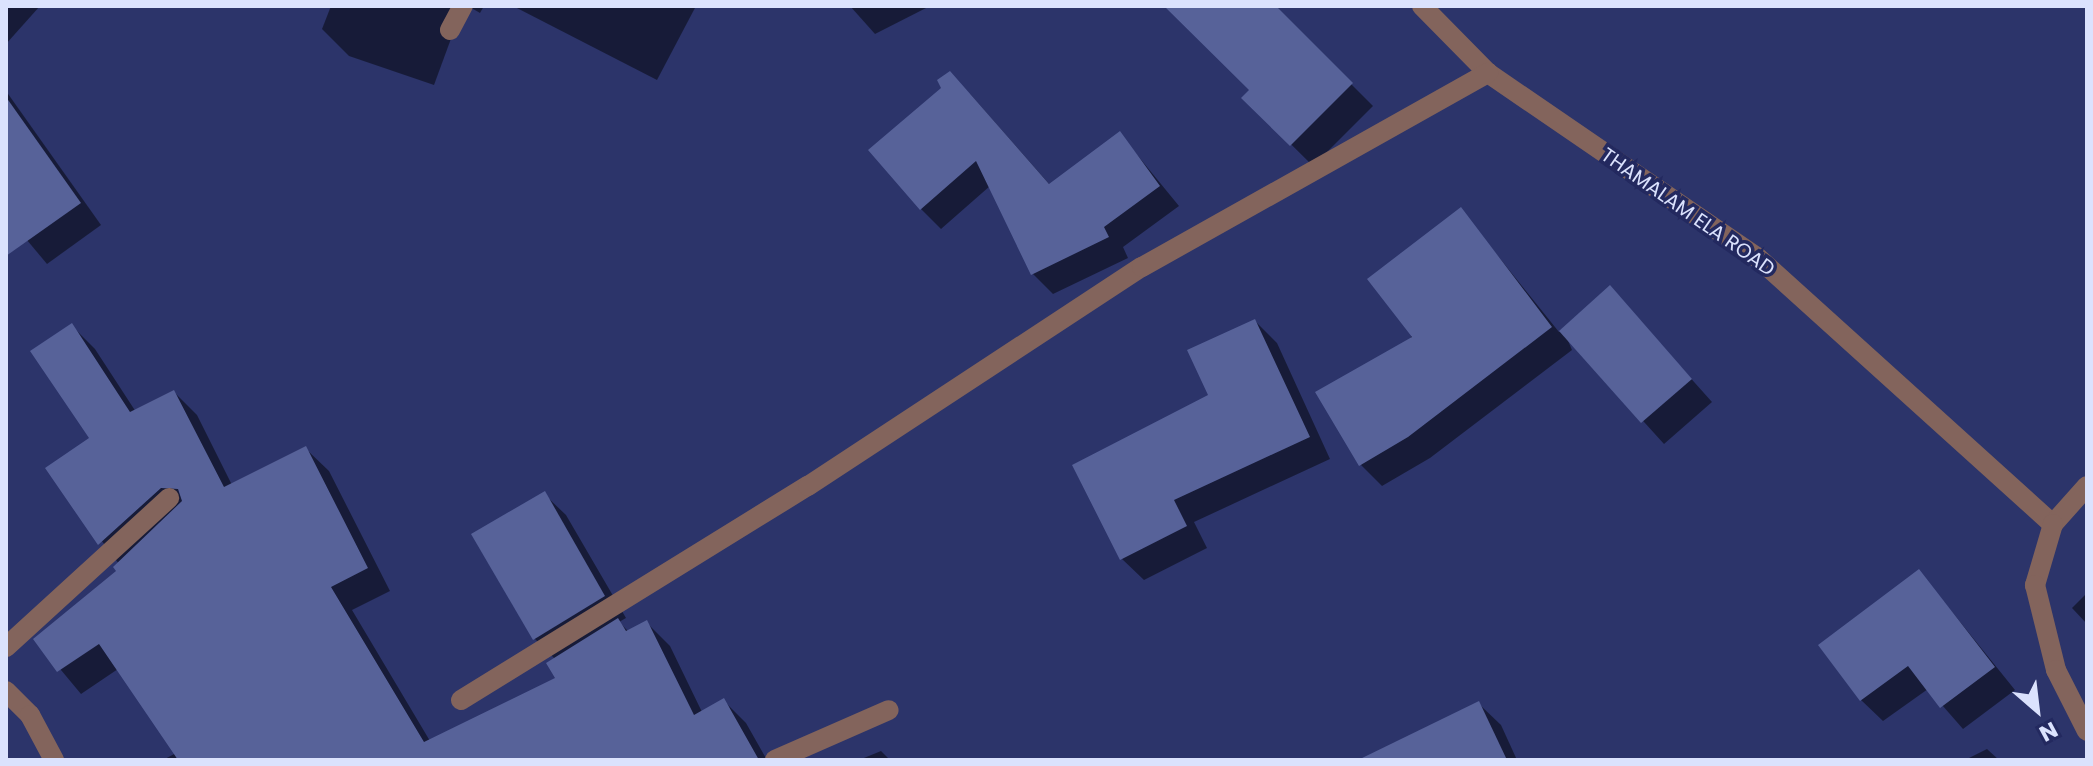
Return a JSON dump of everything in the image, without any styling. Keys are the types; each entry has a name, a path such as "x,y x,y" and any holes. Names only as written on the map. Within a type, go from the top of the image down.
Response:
{"street":[{"path":"450,30 463,6"},
{"name":"THAMALAM ELA ROAD","path":"1422,6 1488,73 1757,257 2053,524"},
{"path":"461,700 808,486 1142,267 1488,73"},
{"path":"2087,486 2053,524 2035,585 2056,670 2087,731"},
{"path":"6,647 169,498"},
{"path":"6,691 30,715 54,760"},
{"path":"775,760 889,710"}],"building":[{"path":"1164,6 1276,6 1353,83 1290,146 1241,98 1249,90"},
{"path":"950,71 1049,184 1120,131 1160,186 1104,227 1109,237 1031,275 976,161 920,210 868,150 941,88 937,80"},
{"path":"6,97 81,203 6,256"},
{"path":"1461,207 1552,327 1408,437 1359,466 1315,392 1412,337 1367,279"},
{"path":"1610,285 1692,379 1641,423 1559,331"},
{"path":"1255,319 1310,437 1174,500 1187,526 1120,560 1072,465 1208,395 1187,350"},
{"path":"72,323 130,412 174,390 224,487 306,446 368,568 331,587 424,742 555,678 546,663 618,618 626,631 647,620 694,715 724,698 759,760 178,760 99,644 57,672 33,639 116,571 113,567 182,501 178,489 161,488 98,545 45,468 89,438 30,351"},
{"path":"545,491 605,596 533,640 471,534"},
{"path":"1919,569 1995,667 1940,708 1908,666 1860,701 1818,645"},
{"path":"1479,701 1507,760 1358,760"}]}
